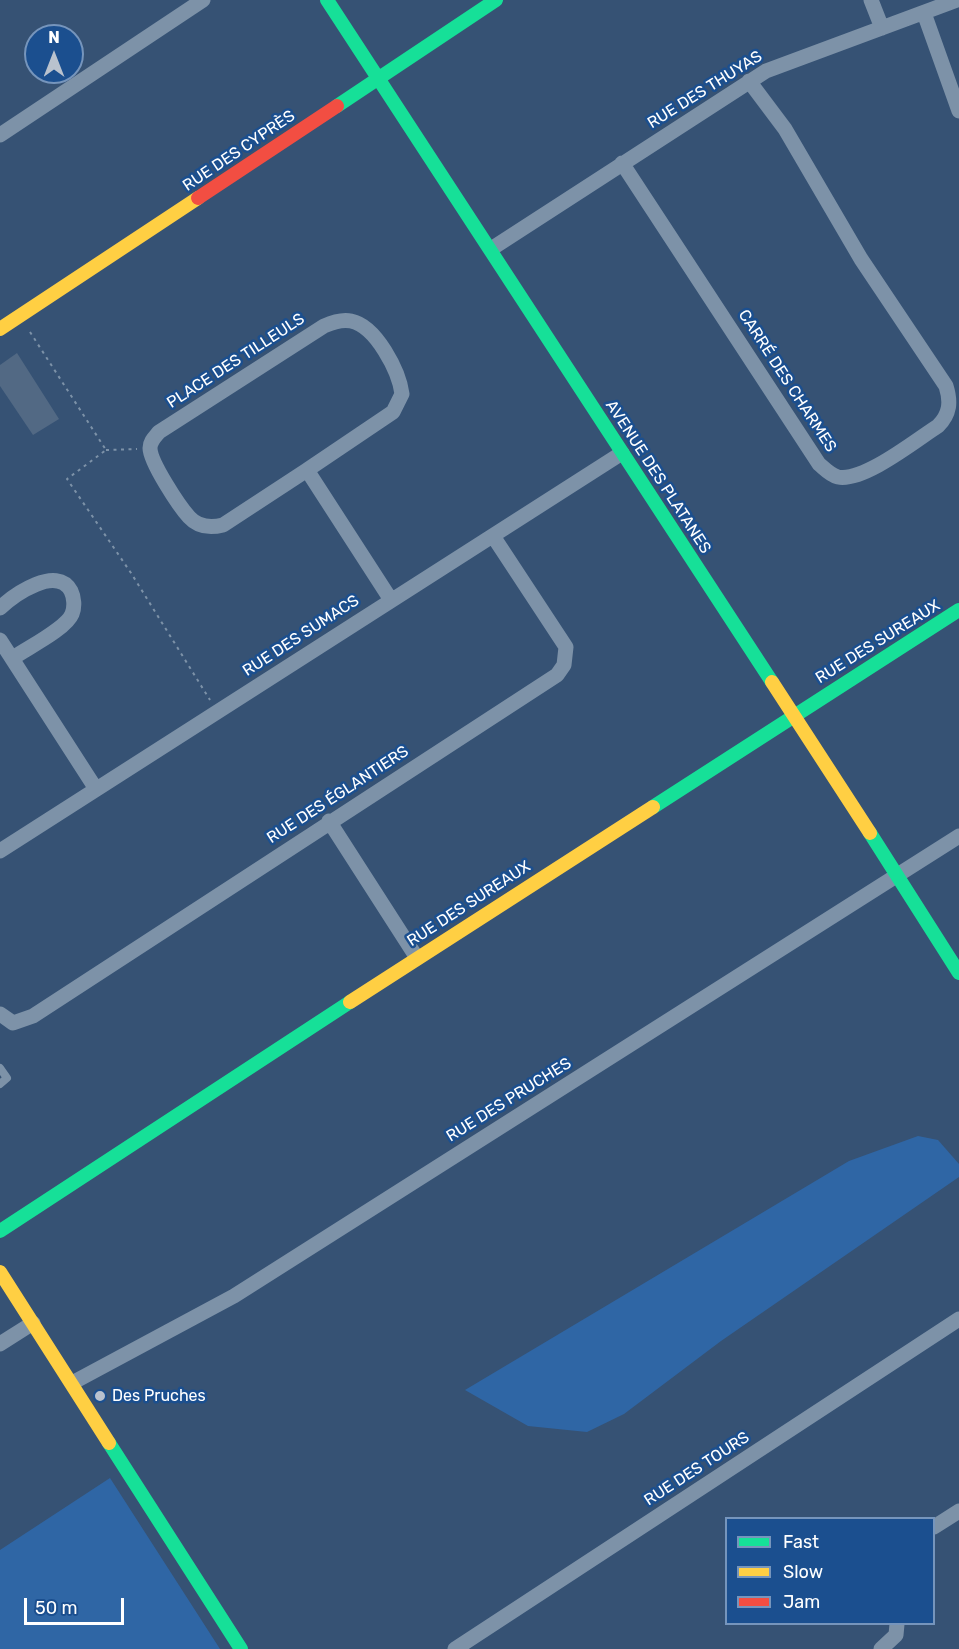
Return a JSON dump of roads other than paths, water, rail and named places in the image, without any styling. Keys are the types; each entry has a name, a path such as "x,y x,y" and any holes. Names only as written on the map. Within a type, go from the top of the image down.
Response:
{"street":[{"path":"0,135 203,0"},
{"name":"AVENUE DES PLATANES","path":"327,0 491,249 792,716 898,875 959,973"},
{"name":"RUE DES CYPRÈS","path":"2,323 496,0"},
{"path":"871,0 882,28"},
{"name":"RUE DES THUYAS","path":"491,249 766,71 957,0"},
{"path":"924,13 959,111"},
{"name":"CARRÉ DES CHARMES","path":"622,163 819,464 828,472 838,477 861,474 938,426 946,419 949,409 946,386 861,259 786,129 749,81"},
{"name":"PLACE DES TILLEULS","path":"349,320 371,331 397,371 402,394 393,412 307,470 224,525 213,527 203,525 189,517 153,461 150,448 152,440 159,432 324,326 349,320"},
{"name":"RUE DES SUMACS","path":"0,851 622,453"},
{"path":"307,470 391,600"},
{"name":"RUE DES ÉGLANTIERS","path":"0,1014 13,1023 33,1016 329,821 557,675 567,655 562,639 493,536"},
{"path":"0,608 42,581 53,579 64,582 72,592 72,614 64,623 13,658"},
{"name":"RUE DES SUREAUX","path":"0,1231 417,958 959,610"},
{"path":"0,640 96,789"},
{"path":"329,821 417,958"},
{"name":"RUE DES PRUCHES","path":"72,1383 234,1296 959,836"},
{"path":"0,1272 242,1649"},
{"name":"RUE DES TOURS","path":"455,1649 959,1319"},
{"path":"0,1344 33,1323"},
{"path":"935,1526 959,1511"},
{"path":"881,1649 896,1635 897,1625"}],"lane":[{"path":"0,1068 7,1078 0,1084"}],"place":[{"name":"Des Pruches","path":"100,1396"}]}
